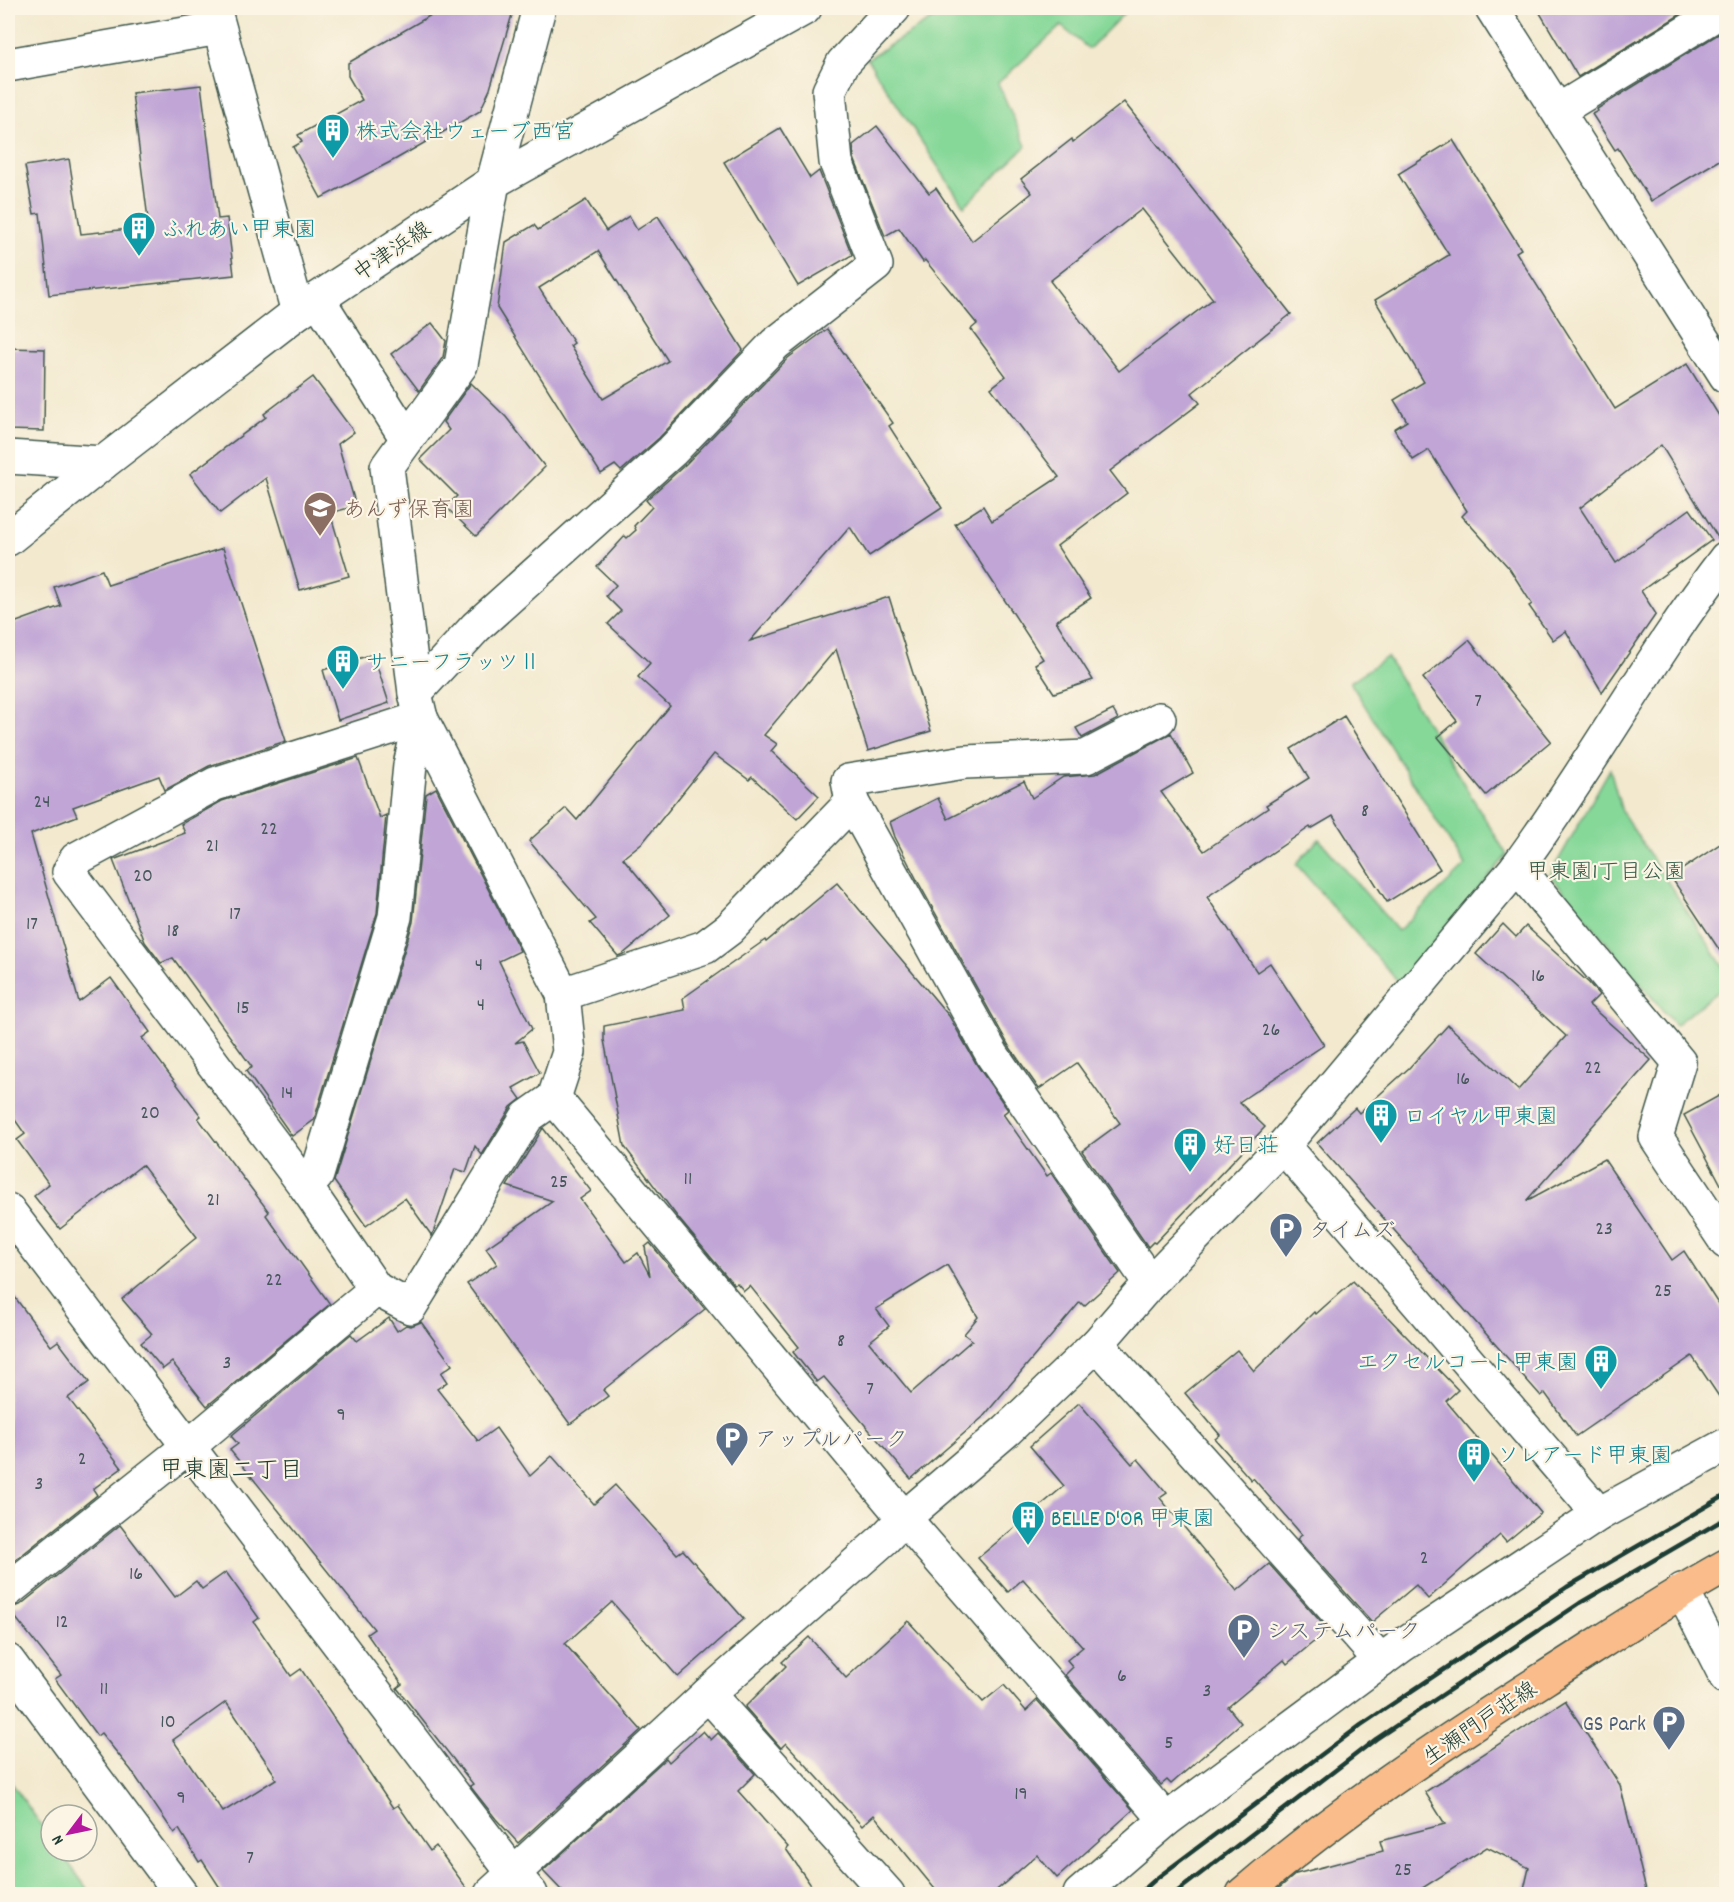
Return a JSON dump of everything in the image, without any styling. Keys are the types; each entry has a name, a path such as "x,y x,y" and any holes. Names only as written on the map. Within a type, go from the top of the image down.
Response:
{"main road":[{"name":"生瀬門戸荘線","path":"1246,1893 1323,1832 1446,1741 1682,1590 1726,1566"}],"street":[{"path":"306,1187 317,1175 395,917 418,705 387,467 461,365 493,182 539,8"},
{"name":"中津浜線","path":"8,539 103,462 308,306 493,182 805,8"},
{"path":"418,705 563,994 569,1052 554,1098 527,1117 410,1308 376,1289 306,1187 69,872 76,859 215,784 418,705 476,627 672,451 775,344 876,265 836,162 829,92 843,63 894,8"},
{"path":"1492,8 1559,110 1726,376"},
{"path":"1559,110 1726,8"},
{"path":"8,65 216,18 308,306 407,440"},
{"path":"8,458 103,462"},
{"path":"8,1210 189,1446 512,1888 708,1694 875,1547 904,1518 1007,1430 1097,1344 1150,1283 1283,1146 1517,867 1550,822 1688,608 1726,558"},
{"path":"1150,1283 993,1056 852,802 848,781 964,762 1086,757 1159,719"},
{"path":"563,994 705,947 729,929 852,802"},
{"path":"1517,867 1680,1062 1656,1137 1726,1242"},
{"path":"554,1098 904,1518 1166,1820"},
{"path":"1283,1146 1599,1514"},
{"path":"8,1590 189,1446 376,1289"},
{"path":"1097,1344 1381,1661"},
{"path":"1080,1894 1166,1820 1381,1661 1599,1514 1726,1444"},
{"path":"1682,1590 1726,1677"},
{"path":"8,1661 181,1894"},
{"path":"708,1694 888,1894"}],"green space":[{"path":"934,8 1129,8 1089,49 1061,26 998,83 1026,146 964,206 867,59 936,17"},
{"path":"1387,657 1507,855 1400,984 1296,864 1319,839 1398,931 1465,866 1350,682"},
{"name":"甲東園1丁目公園","path":"1610,769 1622,812 1726,971 1726,985 1675,1025 1550,875"},
{"path":"8,1778 39,1822 39,1863 69,1863 91,1894 8,1894"}],"building":[{"path":"443,8 514,8 490,89 480,111 321,198 293,147 302,142 298,135 362,100 348,76 348,63"},
{"path":"1537,8 1691,8 1578,77"},
{"path":"1720,33 1726,43 1726,156 1651,201 1618,148 1615,150 1592,114"},
{"path":"201,85 218,219 227,218 234,275 49,295 40,213 34,214 25,166 69,159 81,234 149,227 132,93"},
{"path":"1124,102 1291,314 1192,393 1200,403 1110,471 1127,493 1057,546 1091,598 1056,621 1093,680 1054,693 1035,664 1043,659 955,524 983,506 992,521 1059,477 991,388 1006,376 971,329 977,324 925,260 923,262 899,228 885,236 854,158 853,145 877,126 929,193 936,188 972,241 1032,193 1021,179 1072,139 1073,142","holes":["1142,209 1213,299 1119,371 1050,281"]},
{"path":"780,128 810,178 819,171 852,255 798,286 724,162"},
{"path":"1453,140 1521,249 1516,252 1615,409 1687,364 1726,427 1726,540 1720,541 1661,445 1580,508 1616,563 1690,509 1712,540 1641,591 1656,614 1602,692 1566,631 1553,640 1529,606 1532,604 1509,568 1462,516 1467,511 1429,450 1413,460 1394,429 1407,421 1394,400 1424,382 1375,300 1449,255 1398,174"},
{"path":"586,200 606,231 629,216 637,230 658,216 743,350 659,438 621,471 615,465 601,474 497,308 506,242 534,225 538,230","holes":["598,251 668,361 603,399 570,346 574,343 539,288"]},
{"path":"432,323 446,341 443,357 419,391 391,354"},
{"path":"827,329 893,423 889,426 942,508 869,556 850,527 750,641 889,597 931,731 868,751 836,649 764,735 777,744 771,751 819,796 797,819 752,777 749,780 714,754 644,841 623,858 670,915 618,956 590,923 596,919 529,841 566,808 577,820 670,706 638,677 650,663 608,624 621,611 606,596 616,585 597,567 625,536 627,538 636,530 634,526 652,507 646,500 686,464 788,358"},
{"path":"8,348 45,349 44,431 8,430"},
{"path":"313,377 354,432 338,444 356,506 330,513 349,576 300,590 266,478 220,513 190,474 266,417 264,414"},
{"path":"471,383 506,417 545,467 476,536 446,507 457,496 420,459 449,430 443,422"},
{"path":"223,548 286,741 209,766 165,790 159,776 73,807 77,816 31,834 79,1002 111,978 150,1032 142,1038 201,1116 198,1118 269,1212 266,1215 330,1304 207,1406 172,1362 163,1369 141,1343 152,1334 122,1299 197,1237 142,1165 60,1229 34,1196 49,1184 17,1140 25,1134 8,1110 8,625 61,606 54,587 102,570 108,585"},
{"path":"1469,640 1551,741 1486,795 1438,737 1457,721 1423,678"},
{"name":"サニーフラッツⅡ","path":"373,654 389,703 338,720 323,670"},
{"path":"1113,710 1118,719 1082,738 1076,728"},
{"path":"1344,716 1440,869 1387,902 1333,816 1311,829 1310,827 1207,897 1257,972 1270,963 1324,1045 1239,1102 1265,1127 1155,1243 1153,1242 1148,1247 1082,1151 1120,1123 1077,1063 1039,1089 1009,1046 917,880 890,822 938,798 948,819 1024,781 1032,798 1063,777 1095,774 1171,733 1193,773 1161,792 1204,851 1268,808 1266,805 1309,778 1291,749"},
{"path":"358,758 380,818 386,815 377,913 314,1120 292,1136 246,1071 252,1067 173,958 161,963 145,942 113,860 185,833 181,824 222,801"},
{"path":"436,788 520,951 499,961 532,1029 515,1043 523,1041 540,1073 513,1088 521,1099 511,1107 482,1155 475,1146 466,1172 455,1169 432,1236 405,1198 366,1226 334,1181 413,922 426,794"},
{"path":"1726,840 1726,960 1671,877"},
{"path":"837,883 949,1016 977,1065 1008,1110 1003,1114 1047,1176 1051,1173 1120,1273 1084,1306 1080,1302 983,1417 911,1479 824,1377 817,1382 793,1352 799,1347 750,1286 744,1291 737,1283 734,1285 679,1219 624,1146 604,1040 604,1026 685,1010 683,998 765,940 766,942","holes":["947,1265 978,1317 964,1334 972,1340 911,1393 869,1342 889,1326 876,1309"]},
{"path":"1503,924 1516,937 1526,926 1589,983 1599,995 1589,1005 1651,1060 1526,1201 1604,1159 1672,1260 1684,1251 1726,1316 1726,1407 1692,1356 1576,1436 1545,1393 1541,1396 1317,1143 1355,1108 1359,1113 1409,1068 1448,1025 1518,1090 1566,1036 1476,954"},
{"path":"1726,1092 1726,1194 1684,1115"},
{"path":"543,1128 591,1191 580,1199 626,1262 638,1253 650,1276 645,1247 650,1243 705,1309 603,1390 608,1396 570,1424 467,1284 497,1264 486,1248 553,1201 507,1186"},
{"path":"1353,1281 1458,1390 1446,1401 1541,1513 1506,1542 1500,1535 1428,1599 1416,1585 1372,1622 1297,1539 1302,1535 1253,1478 1251,1480 1215,1439 1220,1435 1185,1393 1237,1350 1254,1371 1314,1312 1316,1314"},
{"path":"8,1288 51,1346 58,1341 89,1382 68,1398 122,1468 93,1489 97,1495 8,1566"},
{"path":"389,1318 397,1331 406,1325 411,1326 421,1322 452,1365 441,1373 447,1382 437,1389 478,1441 496,1428 530,1476 552,1456 594,1504 615,1485 677,1554 683,1550 744,1619 678,1677 612,1602 565,1644 641,1730 518,1843 470,1786 473,1784 397,1688 402,1684 367,1634 374,1629 230,1450 238,1444 231,1436 351,1334 357,1341"},
{"path":"1079,1403 1132,1464 1138,1459 1167,1493 1160,1498 1237,1591 1269,1564 1328,1630 1287,1664 1284,1660 1228,1707 1241,1723 1171,1784 1167,1780 1161,1785 1065,1675 1073,1667 1067,1660 1083,1647 1023,1579 1008,1592 978,1558 1064,1486 1030,1446"},
{"path":"120,1525 175,1597 196,1581 202,1589 226,1572 259,1618 254,1622 291,1676 301,1669 393,1808 398,1805 430,1851 436,1846 471,1894 224,1894 202,1860 199,1862 179,1829 174,1833 131,1770 101,1733 97,1736 55,1679 61,1675 8,1608 20,1605","holes":["226,1702 276,1779 223,1812 173,1740"]},
{"path":"908,1621 983,1702 1004,1685 1026,1711 1037,1700 1133,1810 1057,1878 1037,1855 992,1894 939,1894 874,1815 862,1826 786,1743 781,1748 745,1707 786,1666 782,1662 809,1637 846,1678"},
{"path":"1565,1701 1620,1785 1647,1894 1523,1894 1529,1868 1487,1847 1413,1894 1272,1894 1296,1874 1383,1851 1380,1841 1445,1824 1425,1792"},
{"path":"703,1731 711,1740 718,1733 755,1774 738,1791 788,1847 786,1849 817,1894 565,1894 543,1871 666,1758 669,1762"}],"railway":[{"path":"1139,1894 1157,1878 1361,1725 1567,1587 1726,1495"},
{"path":"1174,1894 1376,1739 1580,1603 1726,1518"}],"place":[{"name":"株式会社ウェーブ西宮","path":"333,159"},
{"name":"ふれあい甲東園","path":"139,257"},
{"name":"あんず保育園","path":"320,537"},
{"name":"サニーフラッツⅡ","path":"343,690"},
{"name":"ロイヤル甲東園","path":"1381,1144"},
{"name":"好日荘","path":"1190,1173"},
{"name":"タイムズ","path":"1286,1258"},
{"name":"エクセルコート甲東園","path":"1601,1390"},
{"name":"アップルパーク","path":"732,1467"},
{"name":"ソレアード甲東園","path":"1474,1483"},
{"name":"BELLE D'OR 甲東園","path":"1028,1546"},
{"name":"システムパーク","path":"1244,1659"},
{"name":"GS Park","path":"1669,1751"}],"district":[{"name":"甲東園二丁目","path":"231,1469"}]}
